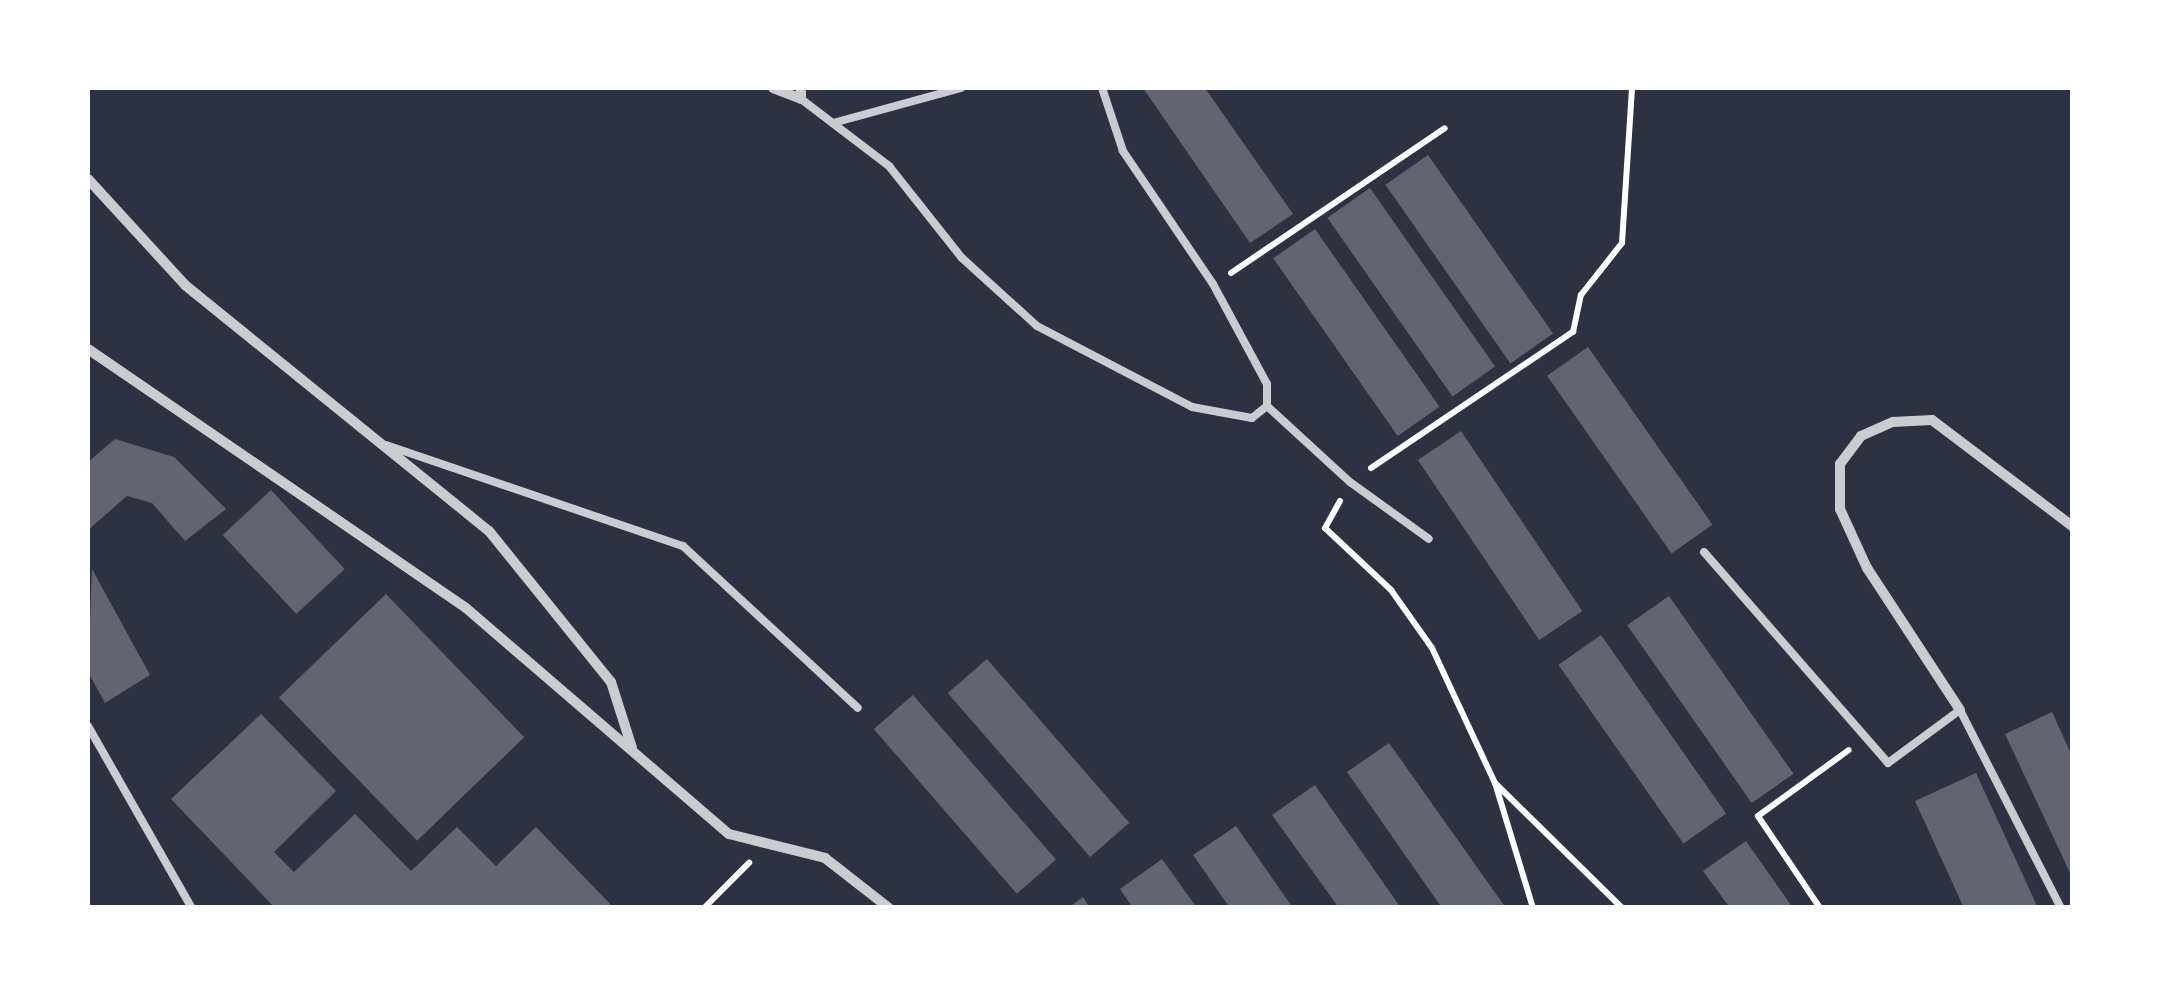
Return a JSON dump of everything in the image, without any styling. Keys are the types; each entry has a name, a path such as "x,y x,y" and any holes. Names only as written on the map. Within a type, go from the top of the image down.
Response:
{"street":[{"path":"773,88 801,93"},
{"path":"88,179 185,285 489,530 568,622 611,682 633,751"},
{"path":"88,349 466,608 729,834 825,858 889,908"},
{"path":"1960,710 1867,568 1840,509 1840,464 1862,436 1893,422 1932,420 2072,526"}],"lane":[{"path":"833,123 961,88"},
{"path":"1102,88 1123,151 1213,284 1267,384 1267,406 1350,482 1429,540"},
{"path":"801,93 889,166 962,258 1037,326 1192,407 1252,418 1267,406"},
{"path":"382,443 684,546 858,708"},
{"path":"1704,552 1888,764 1960,710 2061,908"},
{"path":"88,726 192,908"}],"path":[{"path":"1533,908 1495,783 1432,648 1391,590 1325,528 1350,482 1573,332 1582,295 1622,243 1632,88"},
{"path":"1213,284 1445,128"},
{"path":"1820,908 1758,816 1866,737"},
{"path":"1495,783 1622,908"},
{"path":"704,908 768,844"}],"building":[{"path":"1143,88 1205,88 1293,214 1250,243"},
{"path":"1428,155 1553,334 1510,363 1385,185"},
{"path":"1370,188 1495,367 1452,396 1327,218"},
{"path":"1315,229 1439,407 1398,436 1273,258"},
{"path":"1588,347 1712,525 1672,553 1547,376"},
{"path":"1461,431 1582,611 1539,640 1418,460"},
{"path":"115,439 174,457 226,509 185,541 152,503 127,496 88,530 88,462"},
{"path":"271,490 345,569 296,614 223,535"},
{"path":"92,569 150,675 105,703 88,672"},
{"path":"386,594 524,737 417,841 279,698"},
{"path":"1669,596 1793,774 1752,803 1627,625"},
{"path":"1601,635 1726,814 1683,843 1558,665"},
{"path":"987,659 1129,823 1090,857 948,693"},
{"path":"913,695 1056,860 1017,894 874,729"},
{"path":"2052,712 2072,756 2072,877 2005,734"},
{"path":"261,714 336,791 274,852 294,872 355,814 411,871 457,827 496,866 536,827 614,908 275,908 171,799"},
{"path":"1389,743 1506,908 1442,908 1347,772"},
{"path":"1976,773 2038,908 1964,908 1915,801"},
{"path":"1315,785 1401,908 1339,908 1272,815"},
{"path":"1236,826 1293,908 1230,908 1193,855"},
{"path":"1746,841 1793,908 1730,908 1703,871"},
{"path":"1162,859 1197,908 1133,908 1120,889"},
{"path":"1083,897 1090,908 1068,908"}]}
